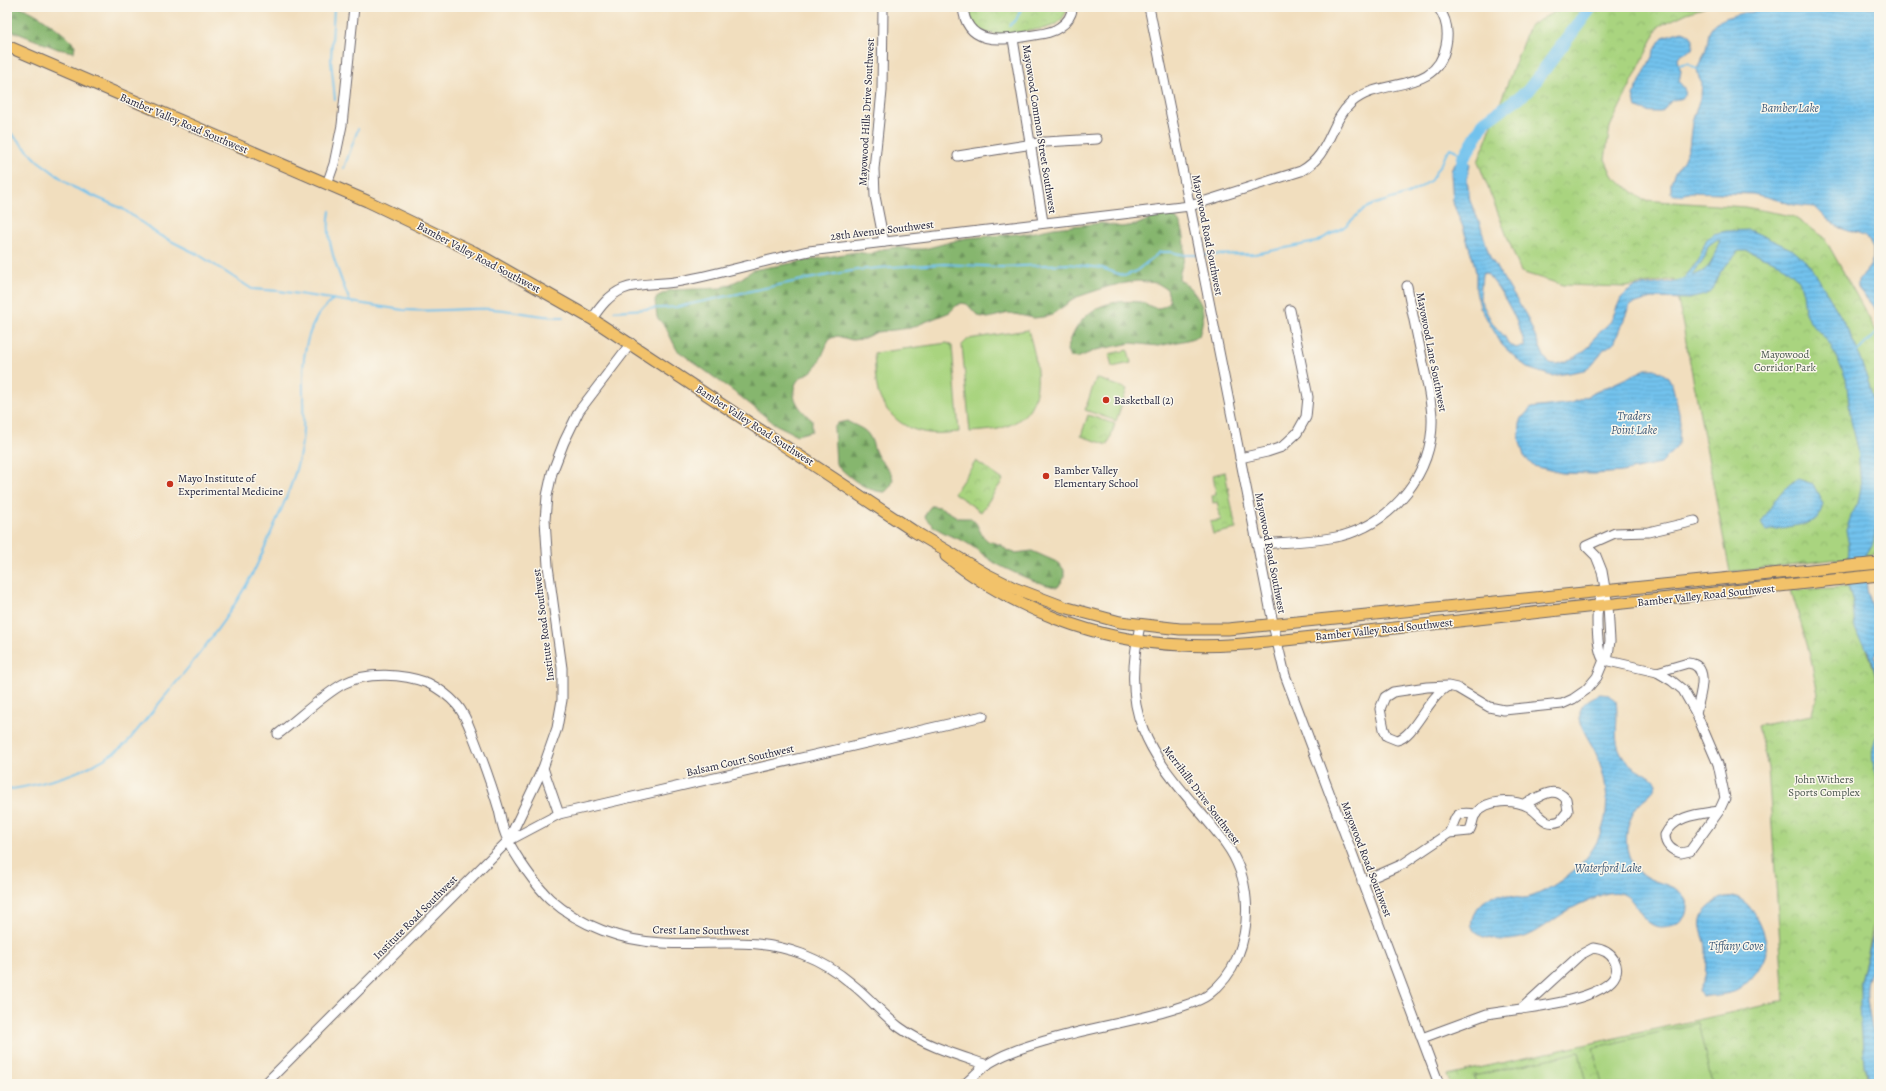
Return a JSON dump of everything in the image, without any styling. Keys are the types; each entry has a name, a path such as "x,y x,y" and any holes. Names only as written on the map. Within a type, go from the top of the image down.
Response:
{"main road":[{"name":"Bamber Valley Road Southwest","path":"7,46 393,213 467,249 592,319 631,343 915,532 986,574 1014,588 1064,608 1120,622 1180,629 1207,630 1273,625 1879,563"},
{"name":"Bamber Valley Road Southwest","path":"915,532 966,571 992,588 1026,605 1081,627 1137,641 1181,645 1211,646 1276,641 1603,607 1879,575"}],"street":[{"path":"327,184 334,164 342,125 354,7"},
{"name":"Mayowood Hills Drive Southwest","path":"883,7 882,86 874,169 875,196 884,242"},
{"path":"963,7 966,22 974,32 992,40 1013,39 1049,32 1059,28 1068,20 1074,7"},
{"name":"Mayowood Road Southwest","path":"1150,7 1276,641 1290,690 1438,1084"},
{"name":"28th Avenue Southwest","path":"592,319 601,305 622,289 637,286 669,284 708,276 774,258 809,251 1043,222 1190,206 1211,201 1307,167 1321,154 1343,112 1357,98 1372,90 1411,82 1427,75 1441,60 1447,42 1446,25 1438,7"},
{"name":"Mayowood Common Street Southwest","path":"1013,39 1043,222"},
{"path":"958,156 1060,140 1097,139"},
{"name":"Mayowood Lane Southwest","path":"1257,544 1330,538 1362,528 1390,511 1404,496 1418,477 1430,442 1432,418 1429,395 1407,286"},
{"path":"1240,458 1282,447 1297,433 1306,417 1308,397 1290,310"},
{"name":"Institute Road Southwest","path":"270,1083 508,841 543,768 557,728 562,700 562,668 547,558 544,520 546,496 552,473 564,442 579,411 631,343"},
{"path":"1448,686 1434,698 1407,736 1397,740 1387,736 1384,730 1380,709 1385,697 1393,692 1448,686 1457,688 1482,704 1497,710 1555,705 1573,699 1586,690 1597,677 1604,660 1609,653 1603,607 1604,590 1599,562 1596,556 1586,546 1615,533 1658,530 1695,521"},
{"name":"Merrihills Drive Southwest","path":"965,1084 987,1065 1012,1053 1049,1040 1144,1018 1207,996 1220,985 1231,972 1238,957 1247,920 1246,896 1240,871 1227,845 1188,800 1157,756 1142,728 1134,688 1133,661 1140,625"},
{"path":"1604,660 1657,672 1669,678 1682,690 1696,713 1718,764 1725,798 1719,811 1687,853 1678,853 1666,843 1666,832 1679,820 1688,816 1719,811"},
{"path":"1657,672 1688,663 1696,666 1703,674 1696,713"},
{"name":"Crest Lane Southwest","path":"278,734 344,684 358,678 397,676 430,684 448,696 458,706 466,718 490,780 508,841 527,870 549,898 569,914 594,927 640,940 664,943 756,943 773,945 802,954 828,967 853,984 898,1026 915,1038 945,1051 987,1065"},
{"name":"Balsam Court Southwest","path":"508,841 559,814 983,716"},
{"path":"543,768 559,814"},
{"path":"1449,833 1454,818 1457,815 1463,813 1476,814 1494,803 1511,802 1523,804 1530,808 1542,820 1551,823 1560,821 1568,811 1566,799 1561,794 1553,792 1545,793 1533,801 1523,804"},
{"path":"1362,882 1403,864 1449,833 1469,831 1476,814"},
{"path":"1422,1038 1487,1014 1521,1009 1579,997 1605,988 1614,978 1616,968 1614,960 1602,950 1589,949 1580,955 1521,1009"}],"green space":[{"path":"7,7 20,7 42,18 64,34 75,45 74,52 58,49 7,29"},
{"path":"968,7 1068,7 1062,19 1053,26 1009,34 991,34 982,31 976,26 971,18"},
{"name":"Mayowood Corridor Park","path":"1563,7 1706,7 1687,13 1659,26 1610,127 1605,159 1612,175 1643,200 1745,207 1792,216 1824,237 1879,336 1879,554 1730,572 1674,279 1626,287 1563,285 1521,272 1478,162 1529,26"},
{"path":"1160,215 1175,217 1182,227 1185,253 1179,279 1191,289 1201,304 1203,317 1199,336 1158,346 1131,343 1096,350 1077,358 1070,357 1067,350 1072,337 1085,317 1093,311 1103,306 1126,301 1140,302 1157,308 1166,305 1170,301 1167,289 1157,283 1137,281 1110,286 1077,297 1051,315 1034,318 1009,313 988,318 978,316 967,304 961,303 950,312 910,328 877,332 862,339 852,340 837,336 829,339 821,358 814,369 800,378 795,386 794,397 796,402 803,412 812,420 812,431 797,435 775,424 677,350 666,328 657,317 655,301 658,296 671,290 721,288 739,280 753,270 856,252 870,254 883,249 898,247 908,249 924,249 966,238 1030,233 1054,228 1102,223 1121,227 1136,225"},
{"path":"1028,330 1036,360 1037,389 1033,402 1026,414 1014,423 998,429 970,432 962,345 968,339"},
{"path":"947,343 952,346 959,432 934,433 912,429 899,422 888,411 880,399 876,383 874,353"},
{"path":"1128,350 1131,363 1112,367 1109,354"},
{"name":"Basketball (2)","path":"1096,378 1127,389 1116,421 1085,410"},
{"path":"1088,415 1115,424 1108,445 1081,436"},
{"path":"847,421 861,428 868,434 877,455 890,472 893,481 885,492 865,487 858,483 836,464 834,428 838,423"},
{"path":"976,461 1003,480 981,512 954,493"},
{"path":"1225,472 1236,529 1213,534 1210,522 1221,520 1217,502 1213,503 1212,496 1216,494 1213,475"},
{"path":"931,506 940,507 959,518 971,518 976,523 982,535 988,541 1001,545 1008,551 1015,553 1032,551 1059,563 1064,570 1064,578 1058,587 1052,586 1026,578 995,563 967,543 944,533 929,522 925,517"},
{"name":"John Withers Sports Complex","path":"1848,587 1879,687 1879,906 1875,914 1869,949 1860,984 1866,1084 1450,1084 1447,1075 1784,1001 1768,768 1758,726 1811,715 1818,694 1809,651 1791,590"},
{"path":"1698,1023 1712,1084 1602,1084 1593,1048"},
{"path":"1579,1052 1586,1084 1476,1084 1474,1076"}],"water":[{"name":"Bamber Lake","path":"1756,7 1879,7 1879,314 1858,288 1858,281 1870,266 1873,258 1873,249 1869,241 1864,236 1840,228 1827,219 1815,207 1794,205 1752,194 1691,192 1681,195 1673,195 1671,193 1671,182 1674,174 1683,161 1689,147 1692,122 1701,95 1702,84 1697,69 1707,45 1710,30 1722,19 1742,13 1753,12"},
{"path":"1682,31 1690,35 1693,40 1692,49 1680,56 1677,60 1681,71 1679,82 1684,88 1684,96 1680,99 1672,100 1661,112 1651,112 1639,109 1636,107 1633,96 1659,42 1663,37"},
{"path":"1462,155 1470,164 1467,180 1470,201 1480,224 1490,257 1526,315 1544,356 1549,363 1558,364 1576,357 1590,346 1594,338 1611,321 1621,298 1627,292 1635,287 1677,281 1684,278 1698,261 1706,240 1713,234 1726,231 1750,230 1793,250 1811,266 1845,324 1856,347 1869,384 1879,427 1878,519 1873,543 1866,555 1865,568 1867,589 1875,617 1879,624 1879,649 1875,657 1879,671 1879,687 1869,651 1859,638 1855,628 1853,603 1847,581 1849,546 1846,530 1858,503 1861,487 1858,448 1851,421 1846,378 1830,344 1810,322 1805,313 1803,293 1799,280 1779,263 1747,251 1739,251 1721,271 1713,289 1705,295 1689,299 1652,298 1630,305 1614,343 1603,350 1594,363 1584,370 1552,376 1530,369 1502,345 1480,307 1476,291 1476,273 1474,263 1463,227 1453,203 1452,167","holes":["1716,240 1720,240 1711,262 1705,270 1692,276 1705,257 1708,246","1486,273 1498,288 1510,308 1520,329 1525,348 1522,346 1516,348 1508,343 1505,337 1493,324 1486,311 1480,299 1482,274"]},
{"name":"Traders Point Lake","path":"1646,369 1655,369 1668,377 1672,384 1679,412 1679,442 1675,449 1660,464 1622,472 1594,474 1562,473 1533,466 1524,456 1519,438 1520,424 1522,418 1531,408 1572,403"},
{"path":"1798,479 1813,484 1823,504 1818,519 1804,524 1766,531 1761,523 1776,498 1791,483"},
{"name":"Waterford Lake","path":"1600,694 1609,695 1616,701 1617,743 1624,758 1631,765 1648,775 1656,783 1652,792 1640,803 1631,816 1626,841 1629,856 1637,870 1643,875 1649,879 1674,888 1682,894 1686,900 1687,906 1685,916 1681,922 1672,926 1660,927 1653,925 1642,916 1629,898 1623,894 1612,892 1601,895 1567,911 1539,930 1523,937 1504,940 1489,939 1481,936 1473,929 1472,918 1482,903 1496,895 1528,898 1548,889 1572,872 1590,853 1597,841 1603,828 1606,815 1606,788 1594,749 1582,727 1580,710 1590,699"},
{"path":"1879,731 1879,785 1873,765 1873,751"},
{"name":"Tiffany Cove","path":"1726,897 1735,897 1742,900 1754,913 1763,931 1766,949 1765,956 1754,975 1738,990 1726,994 1702,997 1699,991 1705,977 1706,949 1701,928 1702,917 1704,912 1712,904"},
{"path":"1879,914 1879,966 1873,970 1869,977 1867,994 1872,1029 1874,1033 1879,1034 1877,1057 1879,1084 1869,1084 1864,1064 1860,984"}],"waterway":[{"path":"334,7 331,60 335,100"},
{"path":"1010,25 1016,20 1022,7"},
{"path":"1461,174 1463,159 1485,121 1528,91 1591,7"},
{"path":"1678,65 1688,63 1697,69"},
{"path":"7,129 38,161 73,187 123,209 159,235 199,255 252,289 279,291 403,310 425,311 492,309 563,317"},
{"path":"344,168 358,129"},
{"path":"1203,255 1255,254 1316,242 1344,227 1364,209 1408,194 1431,180 1450,148 1457,151 1462,158"},
{"path":"330,211 329,234 331,246 337,269 350,302"},
{"path":"614,311 677,307 802,280 857,270 944,264 1002,267 1068,264 1102,268 1124,276 1135,272 1160,252 1197,255"},
{"path":"7,790 39,784 86,768 114,753 127,743 195,660 226,617 254,571 291,485 303,436 303,367 305,350 317,317 333,299"},
{"path":"1856,353 1879,330"},
{"path":"1879,978 1879,994"}],"place":[{"name":"Basketball (2)","path":"1106,400"},
{"name":"Bamber Valley Elementary School","path":"1046,476"},
{"name":"Mayo Institute of Experimental Medicine","path":"170,484"}]}
